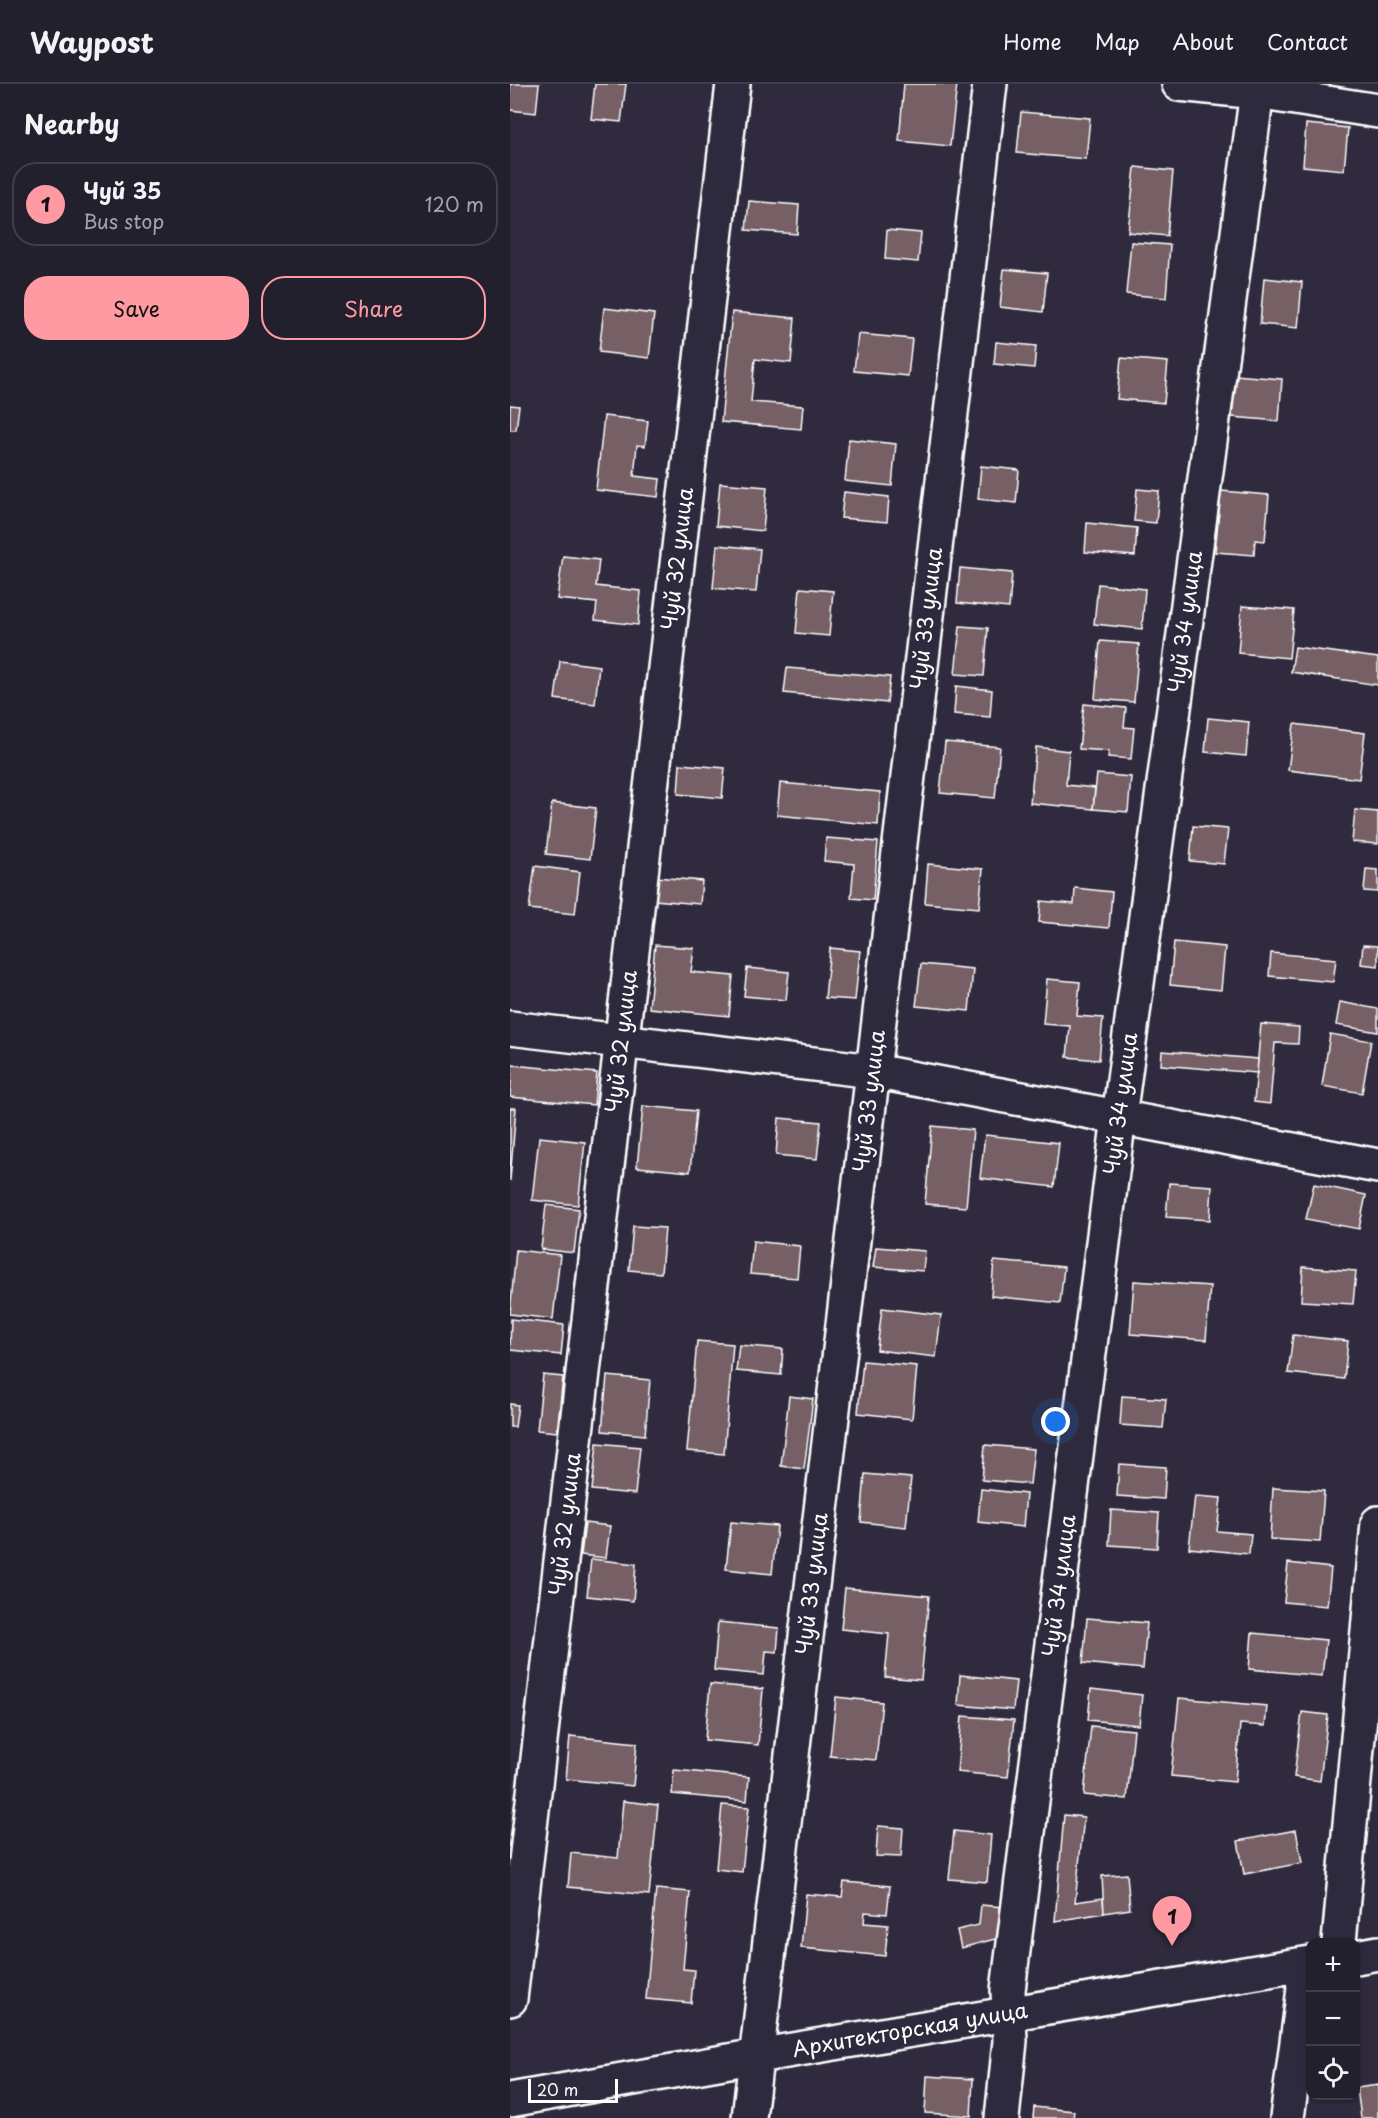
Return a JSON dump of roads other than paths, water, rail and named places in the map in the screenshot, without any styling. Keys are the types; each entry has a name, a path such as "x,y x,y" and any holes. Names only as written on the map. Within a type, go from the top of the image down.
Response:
{"street":[{"name":"Чуй 32 улица","path":"510,1999 733,84"},
{"name":"Чуй 33 улица","path":"749,2118 990,84"},
{"path":"1179,84 1257,92 1378,111"},
{"name":"Чуй 34 улица","path":"1002,2118 1010,2041 1008,1990 1119,1117 1257,92"},
{"path":"510,1028 873,1071 1378,1166"},
{"path":"1339,1938 1378,1523"},
{"path":"1360,1956 1378,1953"},
{"path":"1287,2118 1306,1964"},
{"name":"Архитекторская улица","path":"510,2100 1306,1964"}],"place":[{"name":"Чуй 35","path":"1172,1946"}]}
